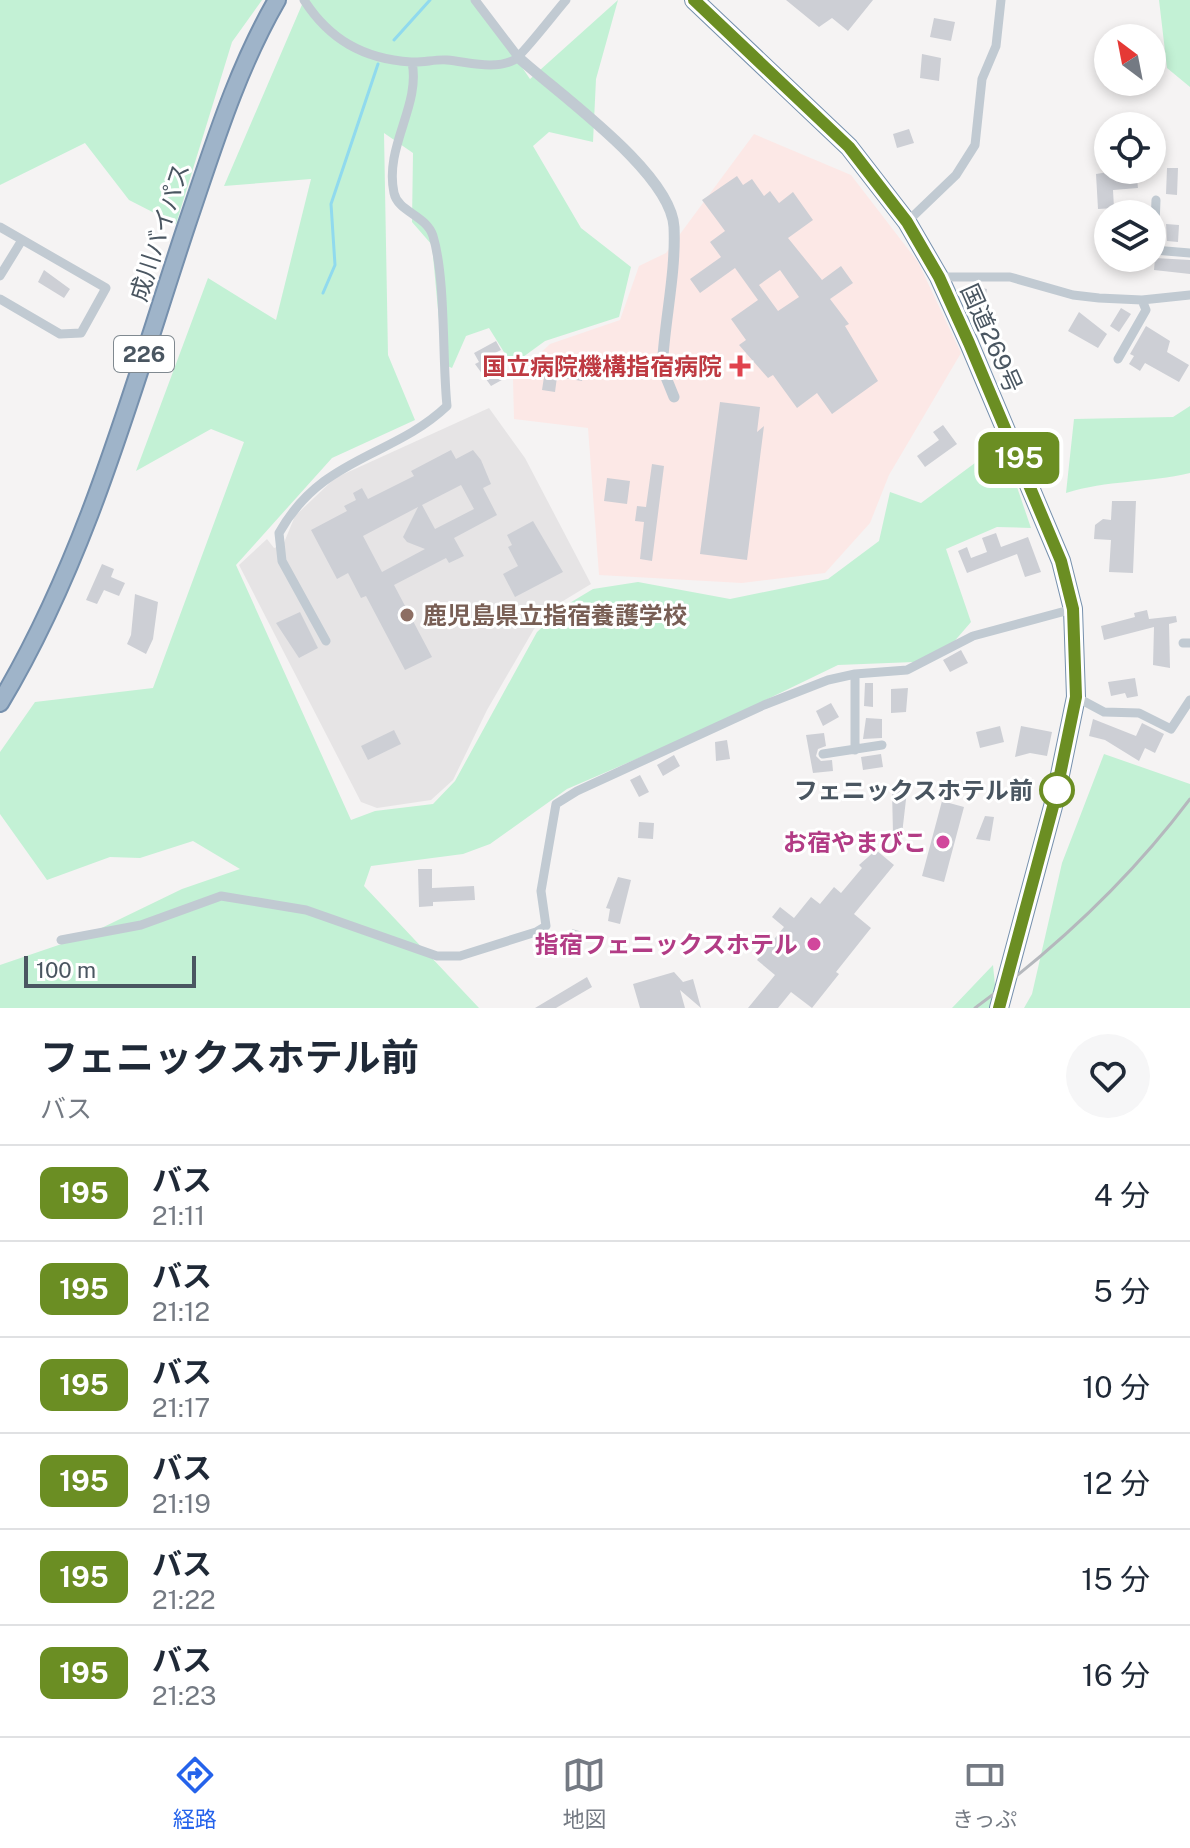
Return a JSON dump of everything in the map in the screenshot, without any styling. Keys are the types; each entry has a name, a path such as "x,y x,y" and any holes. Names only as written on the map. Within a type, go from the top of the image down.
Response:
{"highway":[{"name":"成川バイパス","path":"0,703 58,588 96,497 226,109 277,0"},
{"name":"国道269号","path":"694,0 849,147 907,222 939,277 1054,539 1073,609 1076,697 1055,799 999,1008"}],"street":[{"path":"304,0 318,22 344,45 368,55 412,62 433,59 500,66 519,58 566,0"},
{"path":"475,0 519,58 643,167 668,200 674,224 673,263 663,370 674,397"},
{"path":"907,222 956,175 975,145 982,79 996,46 1001,0"},
{"path":"326,641 282,561 279,533 293,512 334,471 417,429 447,406 436,250 424,219 397,201 394,193 393,149 416,81 412,62"},
{"path":"0,227 106,288 81,333 60,334 0,299"},
{"path":"0,276 22,240"},
{"path":"1166,251 1190,253"},
{"path":"939,277 1010,277 1073,295 1142,300 1190,295"},
{"path":"1118,359 1146,310 1142,300"},
{"path":"61,940 141,925 221,896 306,910 437,956 460,956 536,932 546,926 541,891 556,804 577,791 764,705 828,680 855,674 907,670 973,636 1073,609"},
{"path":"855,674 855,750"},
{"path":"1076,697 1104,712 1139,713 1171,729 1190,700"},
{"path":"823,754 882,745"}],"shaded area":[{"name":"国立病院機構指宿病院","path":"754,134 851,175 918,262 961,353 889,475 870,523 825,573 742,583 599,575 588,428 514,419 513,379 550,344 620,320 639,266 666,253"},
{"name":"鹿児島県立指宿養護学校","path":"489,408 525,458 591,584 563,601 534,629 487,710 453,780 431,800 377,808 361,802 239,565 267,539 274,548 283,545 295,516 335,478"}],"green space":[{"path":"0,0 262,0 232,42 176,224 129,200 85,143 0,185"},
{"path":"304,0 476,0 530,79 618,0 596,79 593,142 549,132 533,146 581,228 631,267 619,317 545,341 512,365 489,328 466,336 452,368 443,364 432,245 412,222 413,153 384,133 388,355 415,420 332,458 236,565 351,820 375,811 433,804 455,781 537,632 568,604 593,589 638,582 730,599 828,579 879,541 890,492 921,503 979,460 1004,449 1031,528 997,527 946,549 971,622 952,644 914,662 838,665 706,729 567,789 490,844 463,854 371,866 364,886 479,1008 0,1008 0,965 85,936 182,889 240,869 193,841 140,858 110,857 47,880 0,814 0,752 35,702 153,688 244,442 211,429 136,471 208,278 276,320 311,179 224,186"},
{"path":"1159,0 1190,0 1190,87 1167,68 1166,24 1162,24"},
{"path":"1190,406 1190,473 1066,493 1074,419 1173,417"},
{"path":"1104,754 1190,784 1190,1008 1024,1008 1032,994 1062,863"},
{"path":"993,965 995,985 989,1008 952,1008"}],"building":[{"path":"786,0 873,0 848,31 832,18 819,27"},
{"path":"934,18 955,22 951,41 930,37"},
{"path":"922,54 941,58 939,81 920,78"},
{"path":"909,129 914,143 897,148 893,134"},
{"path":"1167,168 1178,168 1177,195 1166,194"},
{"path":"737,176 743,185 752,179 764,196 770,191 779,203 793,192 813,220 788,238 822,280 841,266 853,283 830,299 849,324 845,326 878,381 832,414 817,393 797,408 773,375 768,378 739,345 746,340 731,319 758,300 735,268 700,293 690,279 721,257 710,242 725,231 702,200","holes":["780,270 799,297 778,311 759,285"]},
{"path":"1097,184 1138,184 1138,188 1113,190 1114,200 1097,200"},
{"path":"1166,224 1179,225 1178,242 1167,241"},
{"path":"1166,259 1190,260 1190,274 1166,271"},
{"path":"44,270 70,289 64,298 38,282"},
{"path":"973,286 987,289 979,335 968,312"},
{"path":"1121,308 1131,314 1119,332 1110,326"},
{"path":"1079,312 1107,334 1098,348 1068,331"},
{"path":"1146,326 1170,341 1167,352 1189,365 1179,382 1145,363 1140,371 1129,364 1134,356 1130,354"},
{"path":"496,341 501,350 491,355 500,370 504,368 509,376 491,386 475,364 479,362 474,353"},
{"path":"546,364 584,369 582,381 557,377 555,392 542,390"},
{"path":"720,402 760,407 757,432 764,426 747,560 700,554"},
{"path":"943,425 957,444 925,467 917,456 939,440 933,432"},
{"path":"451,450 456,459 473,450 491,484 483,488 497,515 454,538 464,556 449,563 446,558 394,585 432,657 405,670 366,596 361,598 348,573 337,579 311,530 347,511 344,506 356,500 353,493 362,488 368,499 414,476 411,471","holes":["461,485 474,509 435,529 422,505","418,507 403,537 407,542 425,549 382,572 363,536"]},
{"path":"652,464 664,466 652,561 640,559 644,522 635,521 637,506 646,507"},
{"path":"607,478 630,481 627,504 604,501"},
{"path":"1112,501 1136,501 1133,573 1109,572 1111,540 1094,539 1095,525 1103,519 1111,520"},
{"path":"533,521 563,572 515,597 503,574 518,566 508,547 512,545 507,535"},
{"path":"996,533 1001,547 1028,537 1041,572 1025,577 1017,554 967,573 958,551 967,547 971,558 987,552 982,538"},
{"path":"102,564 114,569 111,577 125,583 119,596 104,590 97,604 86,600"},
{"path":"135,594 158,602 153,639 146,654 127,644 131,635"},
{"path":"1147,610 1149,619 1176,616 1177,622 1169,624 1170,668 1153,665 1154,627 1104,640 1101,626 1135,617 1134,613"},
{"path":"300,612 318,648 299,658 276,623"},
{"path":"961,650 968,663 950,672 943,660"},
{"path":"1135,678 1138,696 1127,698 1125,693 1111,696 1108,682"},
{"path":"865,683 873,683 873,707 864,706"},
{"path":"908,688 906,712 891,713 891,689"},
{"path":"831,703 839,717 823,726 816,711"},
{"path":"866,718 882,719 882,738 863,739"},
{"path":"1093,719 1136,736 1142,723 1164,734 1155,753 1145,748 1139,761 1105,740 1089,736"},
{"path":"1000,726 1004,742 980,748 976,732"},
{"path":"1021,726 1052,732 1047,756 1030,753 1015,757"},
{"path":"394,730 401,744 368,760 361,746"},
{"path":"824,733 826,746 818,749 816,756 821,761 832,760 833,771 813,773 806,735"},
{"path":"727,740 730,759 716,761 715,742"},
{"path":"881,754 883,767 863,770 861,757"},
{"path":"674,755 680,766 663,776 657,765"},
{"path":"640,775 649,792 639,797 630,780"},
{"path":"892,790 907,791 902,834 893,834"},
{"name":"お宿やまびこ","path":"942,801 964,807 944,882 922,876"},
{"path":"985,816 994,817 990,841 976,839"},
{"path":"639,822 654,823 653,839 638,838"},
{"name":"指宿フェニックスホテル","path":"876,850 894,865 854,914 871,928 812,1008 791,992 778,1008 748,1008 775,975 757,960 784,927 772,917 780,907 794,918 811,897 820,904 834,887 841,893 862,868 859,865"},
{"path":"418,869 432,869 432,888 474,886 475,900 433,902 433,906 419,907"},
{"path":"618,877 631,880 620,924 608,921 610,909 606,908"},
{"path":"572,929 583,932 581,957 571,955 572,949 568,949"},
{"name":"指宿フェニックスホテル","path":"674,972 683,982 693,979 701,1008 680,990 685,1008 640,1008 633,984"},
{"path":"587,977 592,987 556,1008 535,1008"}],"waterway":[{"path":"394,40 430,0"},
{"path":"323,293 335,265 331,204 378,64"}],"railway":[{"path":"975,1008 1034,962 1117,885 1190,799"}],"bus line":[{"name":"195","path":"694,0 849,147 907,222 939,277 969,343 1061,561 1073,609 1077,651 1076,697 1055,799 999,1008"}],"place":[{"name":"国立病院機構指宿病院","path":"740,366"},
{"name":"鹿児島県立指宿養護学校","path":"407,615"},
{"name":"フェニックスホテル前","path":"1057,790"},
{"name":"お宿やまびこ","path":"943,842"},
{"name":"指宿フェニックスホテル","path":"814,944"}]}
